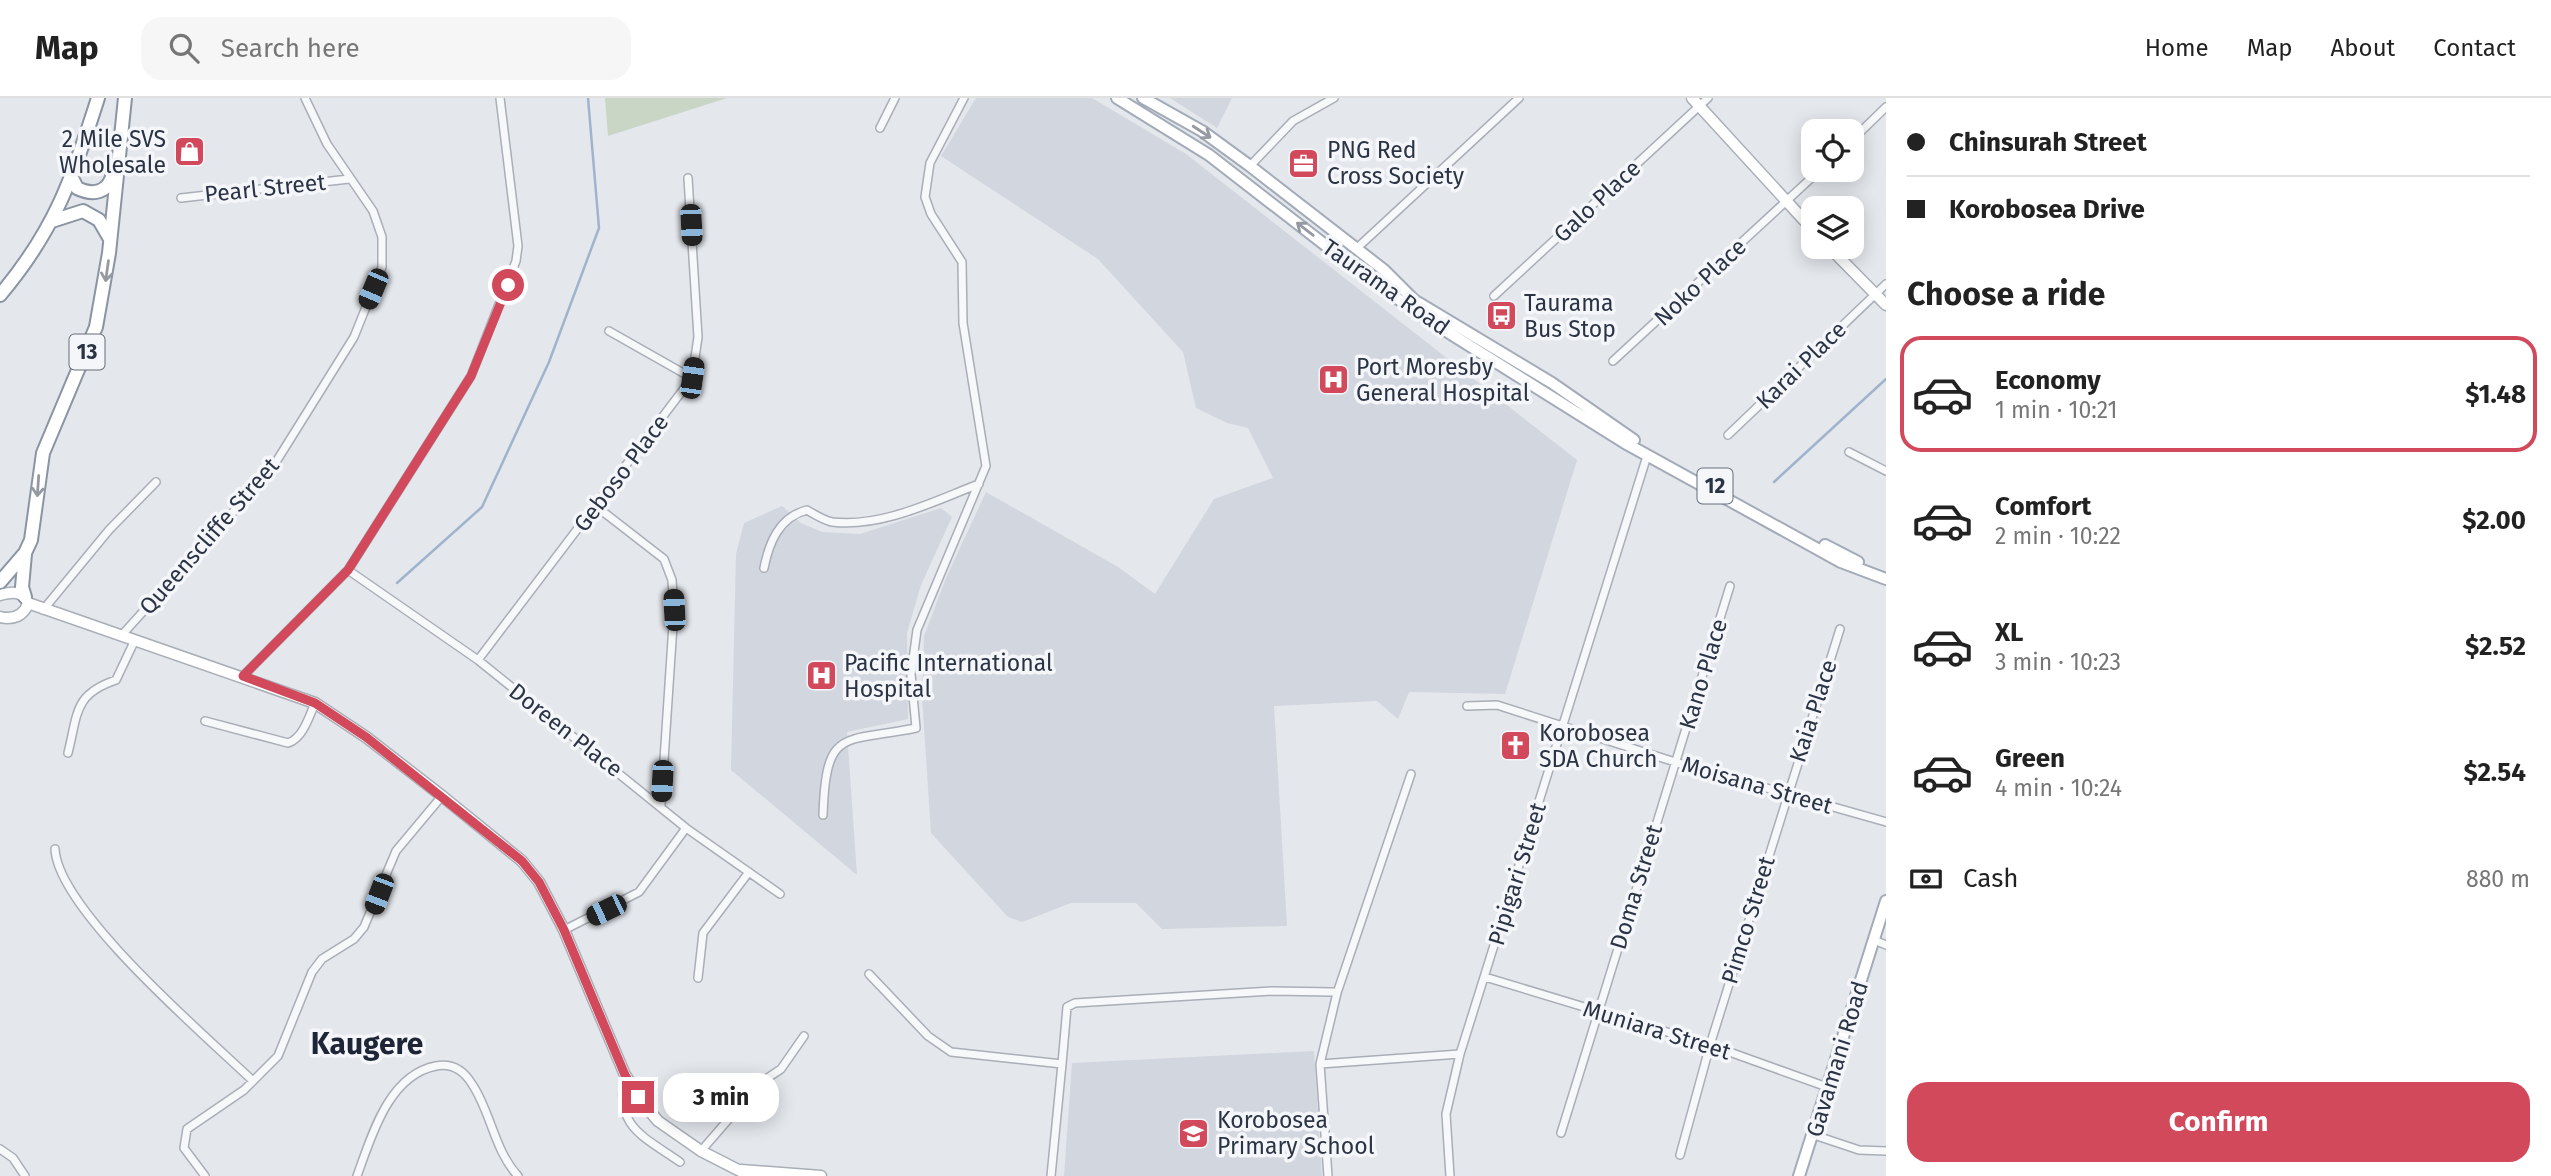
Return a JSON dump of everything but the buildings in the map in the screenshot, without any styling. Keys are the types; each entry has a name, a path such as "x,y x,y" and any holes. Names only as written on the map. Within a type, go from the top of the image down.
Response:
{"highway":[{"path":"0,295 19,272 52,220 73,180 98,98"},
{"name":"13","path":"0,582 24,553 35,526 43,453 96,327 110,240 125,98"},
{"path":"73,180 77,188 86,192 102,191 112,177 115,147 120,135"},
{"path":"52,220 83,211 99,220 108,230 110,240"},
{"path":"24,553 22,587 26,600"}],"main road":[{"name":"Taurama Road","path":"1117,98 1209,155 1419,314 1647,456 1841,562 1886,579"},
{"name":"Taurama Road","path":"1143,98 1202,131 1250,166 1356,248 1415,300 1552,383 1643,446 1829,547 1886,573"},
{"path":"1700,101 1801,217"},
{"path":"1840,259 1886,305"},
{"path":"0,595 16,593 42,609 315,703 366,737 532,871 564,930 625,1075 658,1121 701,1152 750,1176"},
{"path":"21,615 26,600"},
{"path":"3,619 42,609"},
{"name":"Gavamani Road","path":"1800,1176 1886,901"},
{"path":"737,1169 821,1176"}],"street":[{"name":"Queenscliffe Street","path":"120,637 271,470 354,337 382,267 383,250 373,211 312,119 305,98"},
{"path":"243,676 348,570 471,376 516,261 517,232 500,98"},
{"path":"880,128 895,98"},
{"path":"823,815 826,770 841,743 861,735 916,728 911,674 917,630 986,467 964,323 962,262 931,214 925,197 930,163 964,98"},
{"path":"1250,166 1293,121 1334,98"},
{"path":"1356,248 1519,98"},
{"name":"Galo Place","path":"1494,296 1700,101"},
{"path":"1864,128 1886,107"},
{"name":"Pearl Street","path":"181,198 349,178"},
{"name":"Geboso Place","path":"478,660 597,507 692,378 698,337 688,178"},
{"name":"Noko Place","path":"1613,361 1807,182"},
{"name":"Karai Place","path":"1728,435 1886,284"},
{"path":"609,331 692,378"},
{"path":"1849,452 1886,471"},
{"name":"Pipigari Street","path":"1450,1176 1446,1114 1460,1054 1647,456"},
{"path":"42,609 109,530 156,482"},
{"path":"764,568 769,544 794,514 807,510 830,522 859,521 899,514 979,484"},
{"path":"597,507 664,559 672,580 674,610 661,805"},
{"name":"Doreen Place","path":"348,570 478,660 661,805 686,828 780,894"},
{"name":"Kano Place","path":"1675,762 1730,586"},
{"name":"Kaia Place","path":"1787,794 1840,629"},
{"path":"68,753 81,704 92,688 116,680 135,642"},
{"path":"205,721 288,743 294,741 306,725 315,703"},
{"name":"Moisana Street","path":"1467,706 1497,705 1675,762 1886,822"},
{"name":"Doma Street","path":"1561,1133 1675,762"},
{"path":"1328,1176 1320,1064 1338,993 1412,774"},
{"name":"Pimco Street","path":"1680,1155 1710,1045 1787,794"},
{"path":"205,1176 184,1148 184,1136 190,1125 253,1082 278,1056 312,972 322,959 354,939 364,927 396,851 442,796"},
{"path":"564,930 639,892 686,828"},
{"path":"55,849 55,862 86,914 116,948 253,1082"},
{"path":"698,978 703,933 749,872"},
{"path":"1874,940 1886,944"},
{"path":"869,974 928,1036 951,1052 1062,1064"},
{"name":"Muniara Street","path":"1485,977 1710,1045 1827,1087"},
{"path":"1051,1176 1062,1064 1063,1021 1067,1007 1076,1003 1272,991 1338,993"},
{"path":"701,1152 760,1083 781,1069 804,1036"},
{"path":"1320,1064 1460,1054"},
{"path":"357,1176 371,1136 394,1096 423,1070 441,1065 457,1068 473,1085 501,1149 518,1176"},
{"path":"625,1075 621,1095 628,1123 680,1162"},
{"path":"1814,1135 1859,1150 1886,1151"},
{"path":"0,1149 13,1158 25,1176"}],"shaded area":[{"path":"976,98 1092,98 1186,154 1577,460 1505,694 1409,692 1398,719 1377,701 1274,706 1287,926 1162,929 1136,903 1071,903 1022,922 1008,917 931,833 922,697 924,636 946,578 986,492 1118,567 1155,594 1214,499 1273,478 1248,428 1227,423 1196,408 1183,352 1098,259 941,156"},
{"path":"1170,98 1232,98 1217,128"},
{"name":"Pacific International Hospital","path":"782,506 801,523 822,532 860,534 941,508 952,517 921,585 907,633 908,719 847,732 857,875 731,770 736,554 744,523"},
{"name":"Korobosea Primary School","path":"1314,1051 1322,1176 1064,1176 1072,1063"}],"green space":[{"path":"605,98 727,98 608,136"}],"waterway":[{"path":"397,583 482,507 549,362 599,228 588,98"},
{"path":"1774,482 1886,379"}],"place":[{"name":"2 Mile SVS Wholesale","path":"189,152"},
{"name":"PNG Red Cross Society","path":"1304,163"},
{"name":"Taurama Bus Stop","path":"1501,316"},
{"name":"Port Moresby General Hospital","path":"1333,380"},
{"name":"Pacific International Hospital","path":"821,676"},
{"name":"Korobosea SDA Church","path":"1516,746"},
{"name":"Korobosea Primary School","path":"1194,1133"}],"district":[{"name":"Kaugere","path":"367,1044"}],"route":[{"path":"508,285 471,376 348,570 243,676 315,703 366,737 532,871 564,930 625,1075 638,1097"}]}
